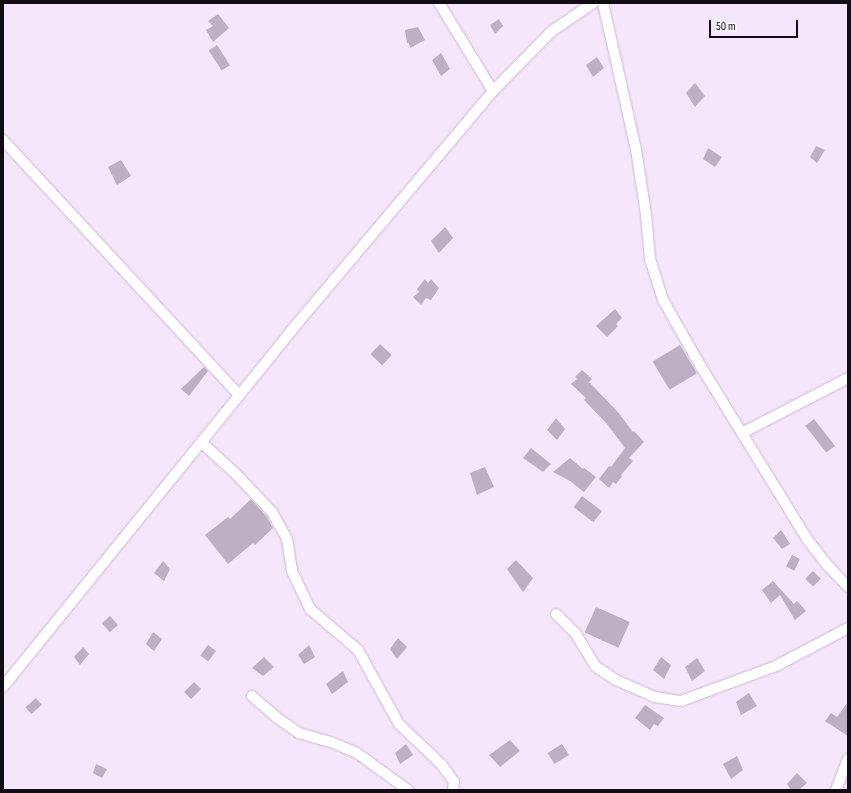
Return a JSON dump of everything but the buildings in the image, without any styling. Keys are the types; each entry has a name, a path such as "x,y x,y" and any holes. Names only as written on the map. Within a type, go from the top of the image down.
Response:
{"street":[{"path":"440,3 493,91"},
{"path":"3,687 239,395 493,91 552,32 593,3"},
{"path":"603,3 636,149 646,214 650,259 663,300 742,434 807,539 828,567 848,587"},
{"path":"3,140 239,395"},
{"path":"742,434 848,378"},
{"path":"201,442 236,474 272,512 287,539 292,570 310,609 358,650 399,724 441,764 454,782 453,790"},
{"path":"556,614 576,634 595,666 616,680 656,697 681,701 776,666 848,628"},
{"path":"252,696 276,717 299,733 331,742 357,753 408,790"},
{"path":"836,790 848,759"}]}
